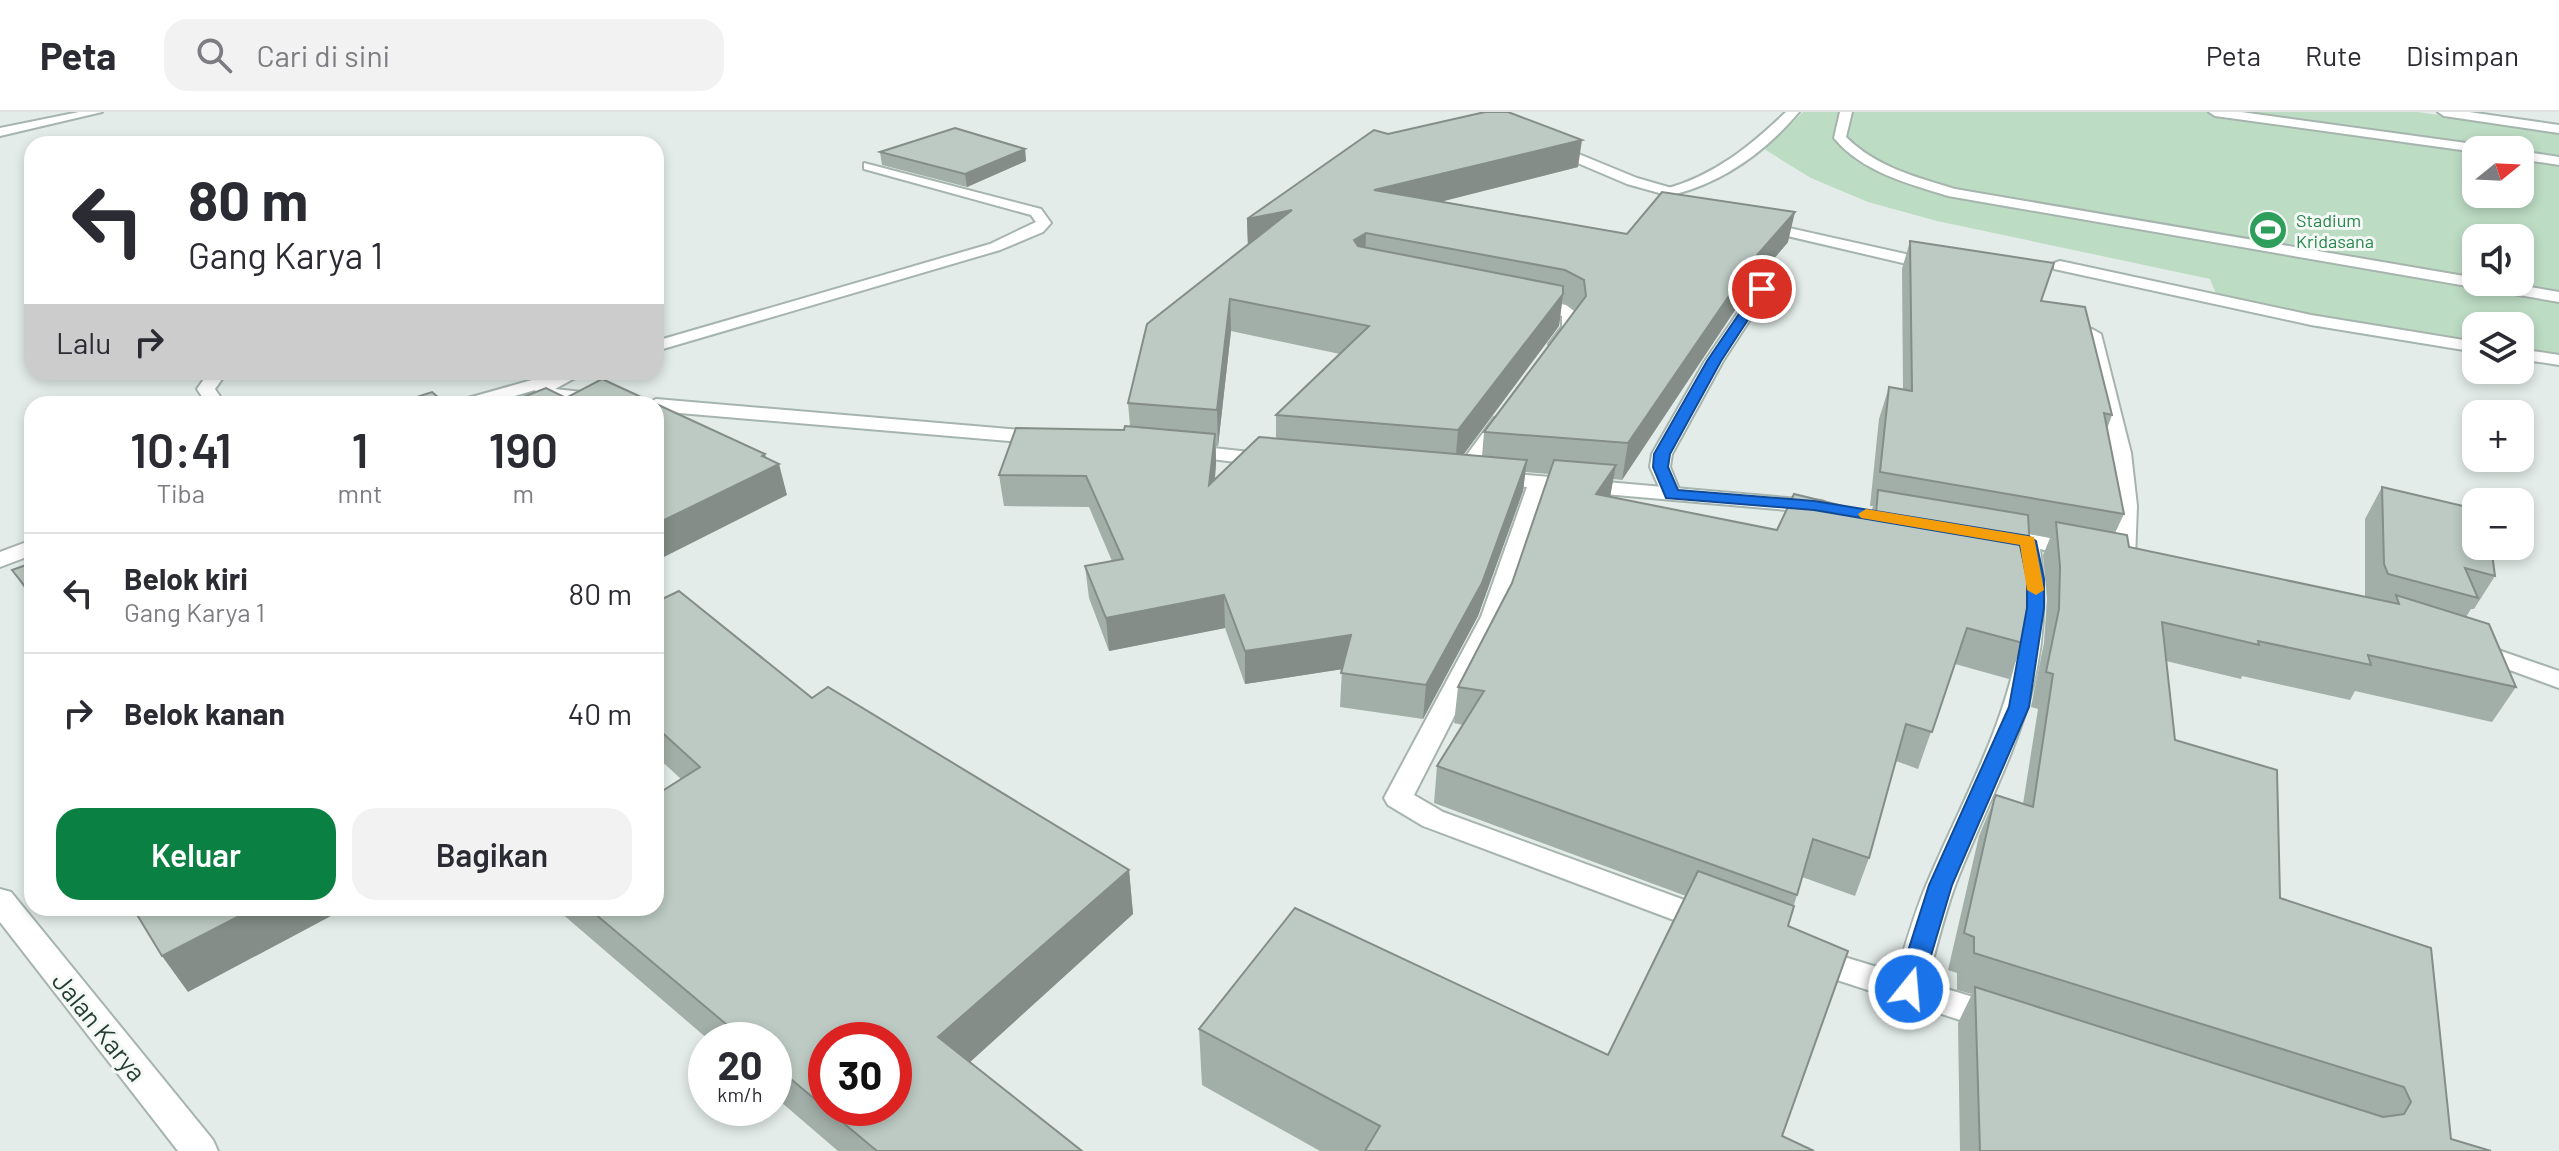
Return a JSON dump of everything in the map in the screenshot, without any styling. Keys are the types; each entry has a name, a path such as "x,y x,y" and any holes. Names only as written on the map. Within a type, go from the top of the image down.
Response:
{"street":[{"path":"0,132 96,112"},
{"path":"1552,147 1632,181 1670,192 1698,185 1738,164 1793,112"},
{"path":"1846,112 1840,138 1850,149 1890,171 1953,193 2559,297"},
{"path":"2215,112 2462,146"},
{"path":"2444,112 2559,129"},
{"path":"2517,112 2559,119"},
{"path":"2534,157 2559,161"},
{"path":"664,344 995,247 1038,229 1044,223 1036,212 869,166"},
{"path":"1670,192 1669,197 1675,204 1707,213"},
{"path":"1738,220 1939,267"},
{"path":"2060,266 2311,320 2462,345"},
{"path":"1671,494 1660,467 1662,454 1714,361 1762,289"},
{"path":"1515,300 1570,314 1571,327 1544,364"},
{"path":"2092,334 2121,453 2126,506 2124,559"},
{"path":"2534,356 2559,360"},
{"path":"496,396 552,380"},
{"path":"559,380 544,388 545,393 571,396"},
{"path":"664,406 1071,441"},
{"path":"1508,413 1454,475 1843,510"},
{"path":"1166,449 1283,461"},
{"path":"1539,482 1493,617 1398,798 1433,819 1743,934"},
{"path":"1971,531 2152,565"},
{"path":"1909,989 1941,885 2019,707 2035,608 2036,579 2028,541"},
{"path":"0,560 24,550"},
{"path":"2454,642 2559,680"},
{"name":"Jalan Karya","path":"0,900 200,1151"},
{"path":"1788,950 2029,1028"}],"green space":[{"name":"Stadium Kridasana","path":"1803,112 2418,112 2559,133 2559,354 2534,350 2534,312 2462,312 2462,338 2218,299 2210,279 1937,221 1868,202 1811,178 1764,149"}],"building":[{"path":"1485,112 1508,112 1582,140 1374,190 1627,234 1662,192 1795,212 1757,255 1628,443 1484,432 1586,296 1584,280 1565,270 1366,233 1354,240 1358,246 1563,286 1563,294 1458,430 1276,415 1369,326 1230,299 1217,410 1128,403 1147,324 1292,210 1247,219 1374,130 1388,134"},
{"path":"955,128 1025,149 965,174 880,152"},
{"path":"1910,241 2054,263 2041,301 2085,307 2112,415 2104,413 2124,514 1880,472 1889,387 1912,391"},
{"path":"604,380 639,396 570,396"},
{"path":"546,388 562,396 526,396"},
{"path":"664,408 765,454 762,456 779,464 664,520"},
{"path":"1125,426 1215,434 1209,485 1259,437 1527,460 1482,583 1426,685 1341,673 1351,635 1245,651 1224,595 1106,618 1085,566 1123,559 1086,476 999,475 1016,428 1124,430"},
{"path":"1554,460 1616,465 1596,494 1777,530 1794,494 1876,514 1878,490 2028,515 2032,586 2023,643 1967,628 1932,732 1906,724 1869,858 1813,839 1797,895 1437,766 1484,691 1458,687 1512,583"},
{"path":"2382,487 2462,506 2462,560 2493,560 2495,576 2465,568 2478,598 2388,574 2384,564"},
{"path":"2056,522 2127,535 2129,547 2399,604 2396,595 2489,624 2516,687 2368,655 2371,665 2258,641 2259,645 2162,622 2175,740 2277,770 2280,898 2431,948 2451,1139 2491,1151 1980,1151 1975,987 2383,1117 2404,1114 2411,1102 2404,1087 1974,953 1974,937 1964,933 1996,795 2033,807 2053,674 2046,672 2059,609 2060,566"},
{"path":"24,566 24,585 12,570"},
{"path":"679,591 812,698 828,687 1129,870 938,1037 1082,1151 877,1151 847,1126 912,1126 912,1022 808,1022 808,1093 792,1080 792,1022 724,1022 598,916 664,916 664,790 700,767 664,734 664,598"},
{"path":"1698,871 1794,906 1788,926 1848,951 1782,1136 1814,1151 1365,1151 1380,1126 1199,1029 1295,908 1608,1055"},
{"path":"138,916 240,916 162,956"}],"slow traffic":[{"path":"1866,514 2028,541 2036,590"}],"place":[{"name":"Stadium Kridasana","path":"2268,230"}],"route":[{"path":"1762,289 1714,361 1662,454 1660,467 1671,494 1814,505 2028,541 2036,579 2035,608 2019,707 1941,885 1909,989"}]}
